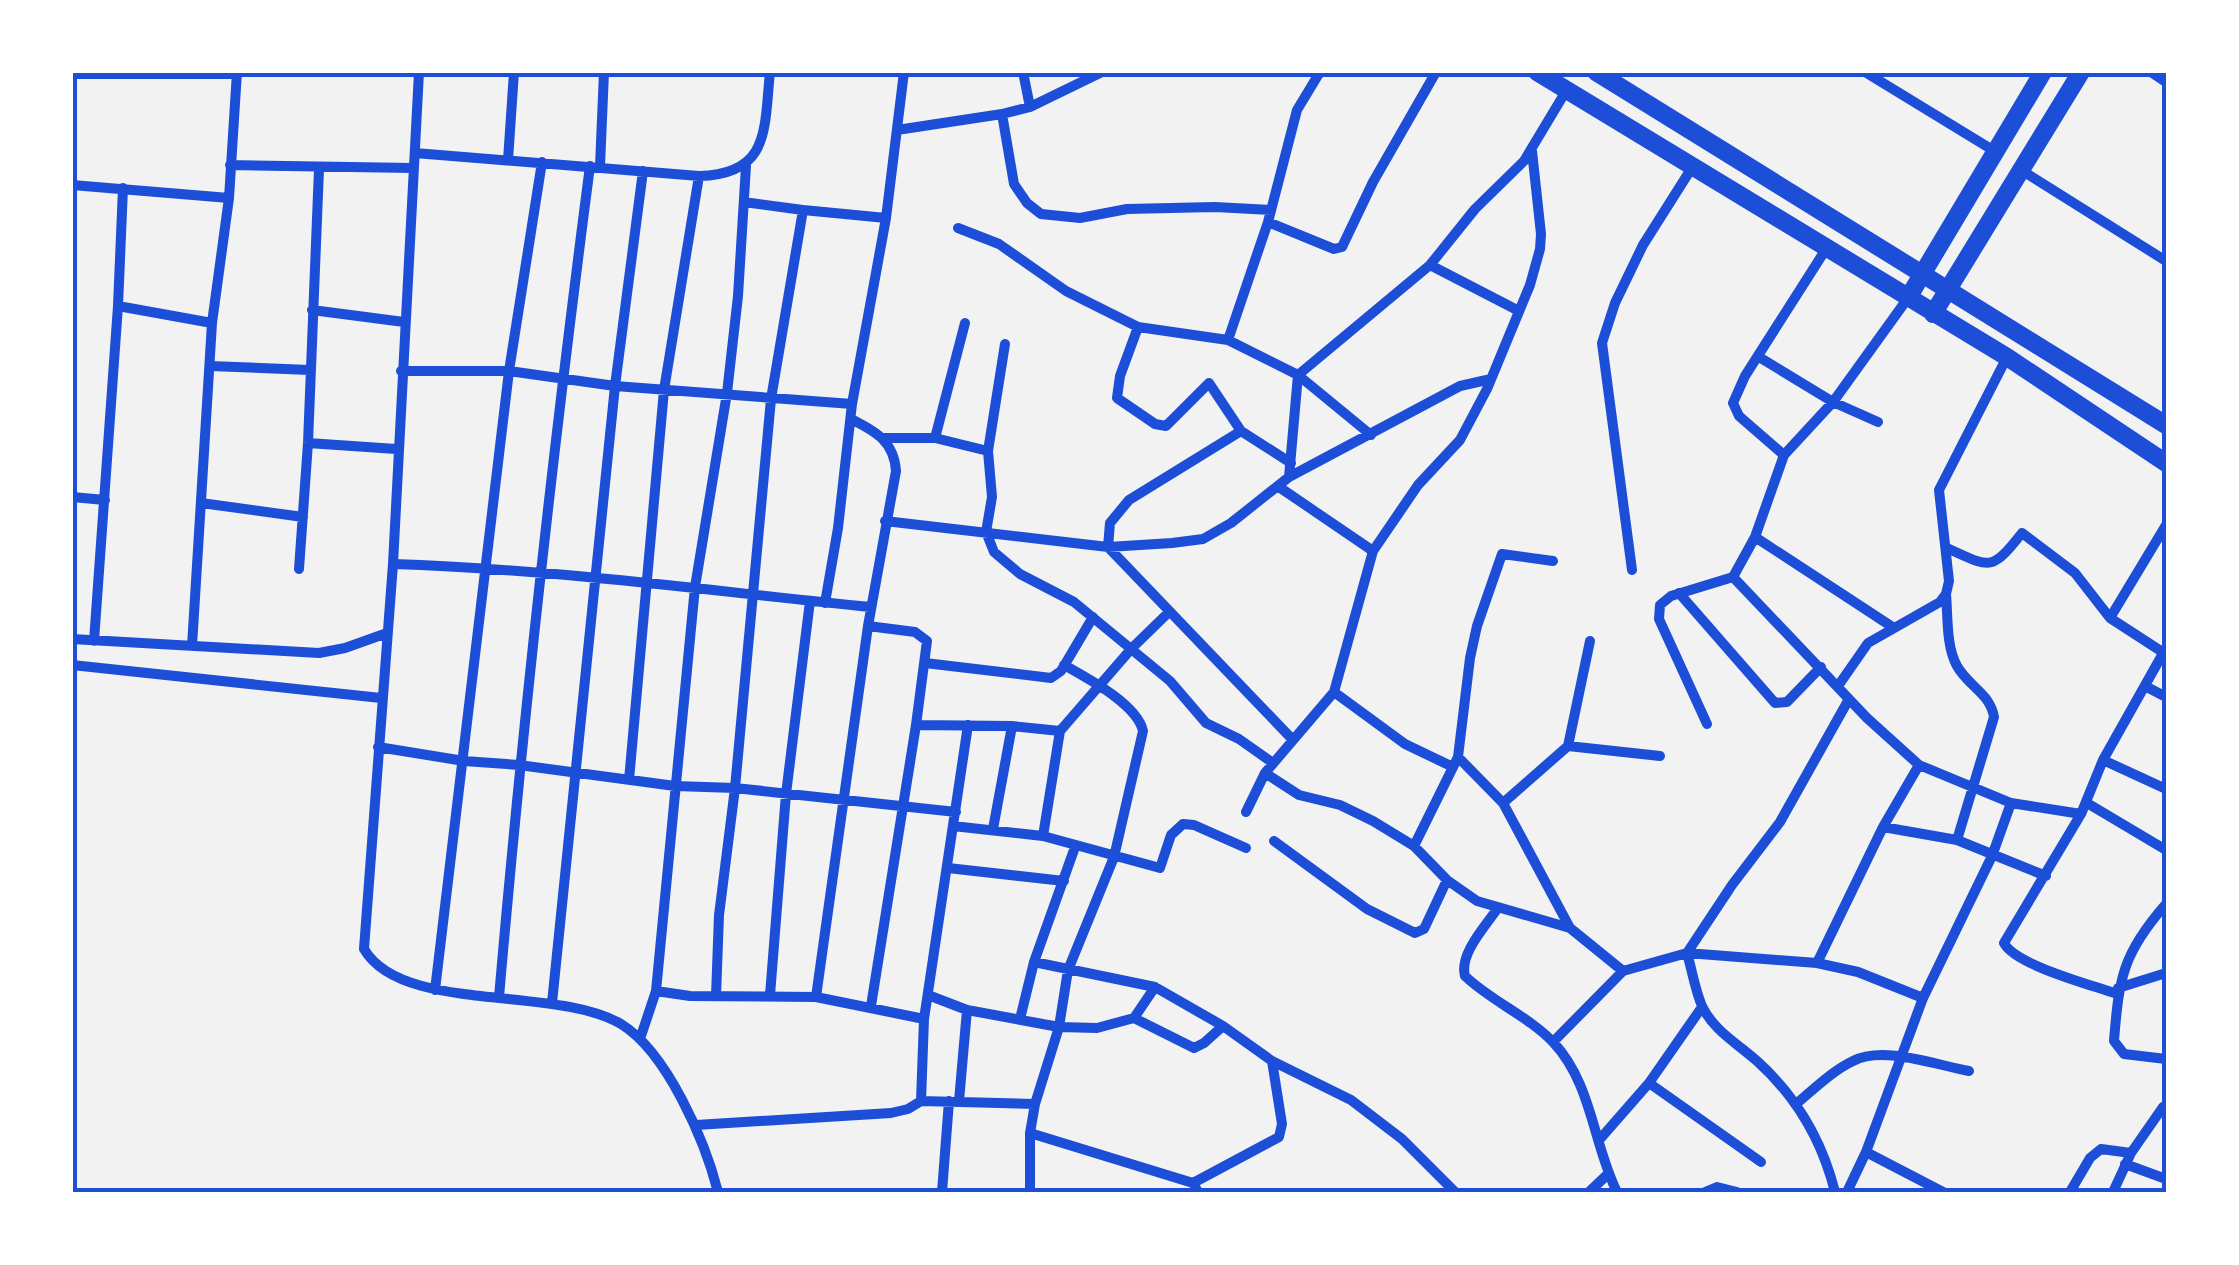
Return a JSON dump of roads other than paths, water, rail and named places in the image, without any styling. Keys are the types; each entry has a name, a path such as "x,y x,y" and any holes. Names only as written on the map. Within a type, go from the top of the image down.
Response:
{"main road":[{"path":"1538,72 2007,357 2166,463"},
{"path":"1596,72 2166,425"},
{"path":"1908,298 2044,72"},
{"path":"1933,314 2081,72"}],"street":[{"path":"419,72 392,564 364,949 395,977 434,990 552,1003 604,1016 640,1039 696,1124 718,1192"},
{"path":"508,160 514,72"},
{"path":"499,997 519,764 562,378 595,166 604,72"},
{"path":"640,1039 656,991 695,586 738,296 746,166 762,136 770,72"},
{"path":"825,603 852,404 886,218 904,72"},
{"path":"1023,72 1030,107"},
{"path":"897,130 1030,107 1102,72"},
{"path":"1228,340 1270,216 1298,110 1320,72"},
{"path":"1002,114 1014,184 1027,204 1041,214 1080,218 1128,210 1215,207 1270,216 1334,249 1342,247 1373,182 1436,72"},
{"path":"1865,72 1996,152"},
{"path":"2151,72 2166,82"},
{"path":"72,74 237,74 228,198 212,323 192,646"},
{"path":"1289,477 1298,375 1430,265 1474,209 1532,150 1566,90"},
{"path":"1246,812 1265,773 1334,692 1373,551 1418,486 1460,440 1491,379 1530,285 1541,234 1532,150"},
{"path":"415,153 699,176 725,174 746,166"},
{"path":"434,990 509,372 542,162"},
{"path":"230,165 413,168"},
{"path":"1632,570 1602,343 1635,260 1693,165"},
{"path":"299,569 319,168"},
{"path":"2021,170 2166,261"},
{"path":"552,1003 615,386 643,171"},
{"path":"630,780 664,390 699,176"},
{"path":"72,184 228,198"},
{"path":"94,640 123,188"},
{"path":"744,202 886,218"},
{"path":"716,996 719,915 735,788 771,399 803,210"},
{"path":"958,228 993,241 1066,291 1138,326 1228,340 1298,375 1371,435"},
{"path":"1784,456 1734,410 1734,399 1826,249"},
{"path":"1430,265 1519,311"},
{"path":"1707,724 1659,619 1660,605 1678,594 1733,577 1755,537 1784,456 1832,402 1908,298"},
{"path":"118,306 212,323"},
{"path":"312,310 404,322"},
{"path":"935,438 965,324"},
{"path":"1138,326 1120,376 1116,395 1120,402 1155,424 1166,426 1208,383 1241,430 1291,463"},
{"path":"1005,344 988,451 992,497 986,532 994,552 1010,568 1074,602 1132,648 1170,680 1206,723 1239,739 1273,763"},
{"path":"1759,357 1832,402 1878,422"},
{"path":"1956,840 1994,712 1988,700 1956,666 1951,649 1947,548 1939,490 2007,357"},
{"path":"210,366 310,370"},
{"path":"402,371 509,372 615,386 852,404"},
{"path":"885,521 1108,547 1203,539 1247,513 1289,477 1460,386 1491,379"},
{"path":"851,418 883,438 935,438 988,451"},
{"path":"1241,430 1129,500 1110,522 1108,547 1292,740"},
{"path":"816,997 870,607 896,465 883,438"},
{"path":"308,443 396,449"},
{"path":"1278,487 1373,551"},
{"path":"72,497 105,500"},
{"path":"201,502 303,517"},
{"path":"2110,618 2166,525"},
{"path":"1947,548 1981,563 1994,562 2022,533 2075,573 2110,618 2165,650 2103,760 2084,809 2006,938 2005,948 2040,966 2118,991 2166,974"},
{"path":"1755,537 1894,628"},
{"path":"1414,846 1455,762 1472,646 1502,554 1553,561"},
{"path":"392,564 486,567 648,581 870,607"},
{"path":"1733,577 1918,765 2011,804 2084,809 2166,850"},
{"path":"1678,594 1775,704 1787,702 1821,667"},
{"path":"1838,686 1868,643 1940,602 1946,594"},
{"path":"770,995 786,794 810,601"},
{"path":"1043,836 1060,732 1132,648 1168,613"},
{"path":"925,663 1045,678 1056,676 1093,617"},
{"path":"868,626 922,634 928,645 871,1006"},
{"path":"72,639 319,653 387,633"},
{"path":"1503,803 1568,746 1590,640"},
{"path":"72,665 381,698"},
{"path":"1030,1192 1030,1132 1035,1104 1059,1027 1068,970 1114,857 1143,731 1137,716 1064,665"},
{"path":"2145,686 2166,697"},
{"path":"1334,692 1405,744 1455,762 1503,803 1570,928 1622,971"},
{"path":"1835,1192 1820,1142 1796,1104 1758,1061 1712,1022 1702,1007 1687,953 1780,822 1849,699"},
{"path":"922,1101 924,1018 968,725"},
{"path":"916,726 1012,726 1060,732"},
{"path":"994,829 1012,726"},
{"path":"378,746 464,761 519,764 675,786 735,788 956,812"},
{"path":"1568,746 1660,756"},
{"path":"2103,760 2166,789"},
{"path":"1816,963 1918,765"},
{"path":"1265,773 1299,795 1356,812 1414,846 1447,880 1478,902 1570,928"},
{"path":"1847,1192 1866,1152 1923,998 1992,856 2011,804"},
{"path":"953,826 1043,836 1160,868 1171,835 1179,826 1188,824 1246,848"},
{"path":"1883,827 1956,840 2046,876"},
{"path":"1274,842 1367,909 1415,933 1424,928 1447,880"},
{"path":"1020,1020 1034,962 1075,846"},
{"path":"948,868 1064,881"},
{"path":"2166,904 2136,941 2118,991 2114,1040 2118,1049 2129,1055 2166,1060"},
{"path":"1497,909 1468,954 1463,970 1474,983 1553,1042 1577,1076 1617,1192"},
{"path":"1553,1042 1622,971 1687,953 1816,963 1858,972 1923,998"},
{"path":"1034,962 1155,987 1223,1026 1272,1061 1317,1081 1376,1118 1455,1192"},
{"path":"928,995 967,1010 1059,1027 1097,1028 1134,1018 1155,987"},
{"path":"656,991 816,997 924,1018"},
{"path":"1600,1140 1650,1083 1702,1007"},
{"path":"942,1192 967,1010"},
{"path":"1134,1018 1194,1048 1223,1026"},
{"path":"1796,1104 1854,1060 1881,1053 1969,1072"},
{"path":"1030,1132 1196,1188 1279,1137 1282,1124 1272,1061"},
{"path":"1650,1083 1760,1162"},
{"path":"696,1124 891,1114 922,1101 1035,1104"},
{"path":"2113,1192 2128,1159 2165,1106"},
{"path":"2070,1192 2090,1158 2101,1148 2166,1179"},
{"path":"1866,1152 1943,1192"},
{"path":"1589,1192 1608,1174"},
{"path":"1706,1192 1717,1188 1737,1192"}]}
